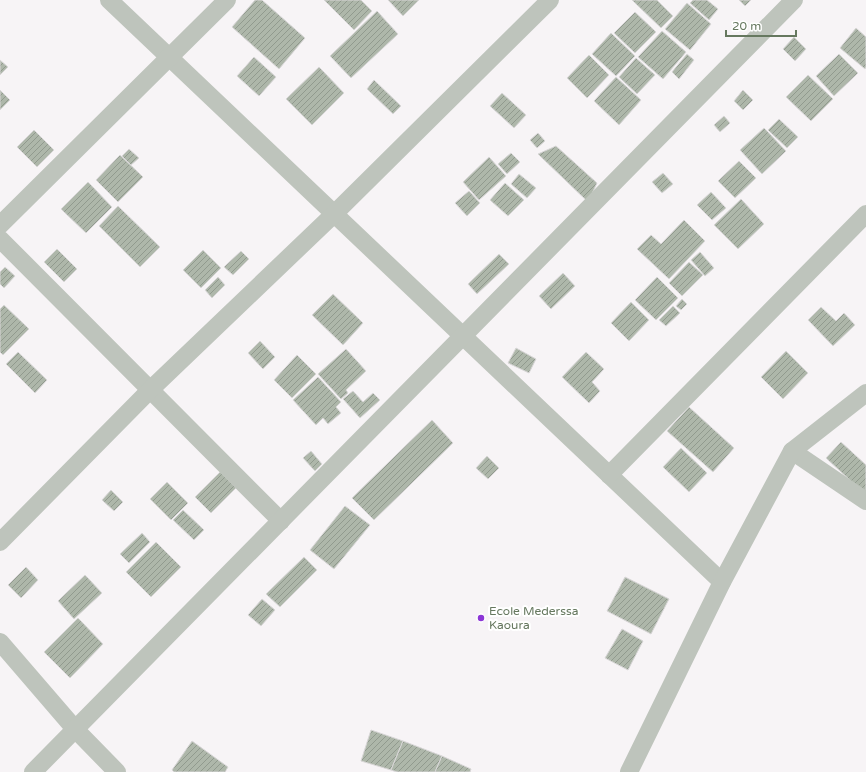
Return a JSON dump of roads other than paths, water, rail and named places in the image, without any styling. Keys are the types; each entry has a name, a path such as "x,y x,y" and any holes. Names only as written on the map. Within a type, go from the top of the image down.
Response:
{"street":[{"path":"109,0 722,582"},
{"path":"0,225 227,0"},
{"path":"0,542 150,390 334,214 550,0"},
{"path":"33,772 794,0"},
{"path":"609,475 866,214"},
{"path":"0,239 281,521"},
{"path":"629,772 722,582 792,451 866,393"},
{"path":"792,451 866,501"},
{"path":"0,642 75,729 117,772"}],"place":[{"name":"Ecole Mederssa Kaoura","path":"481,618"}]}
